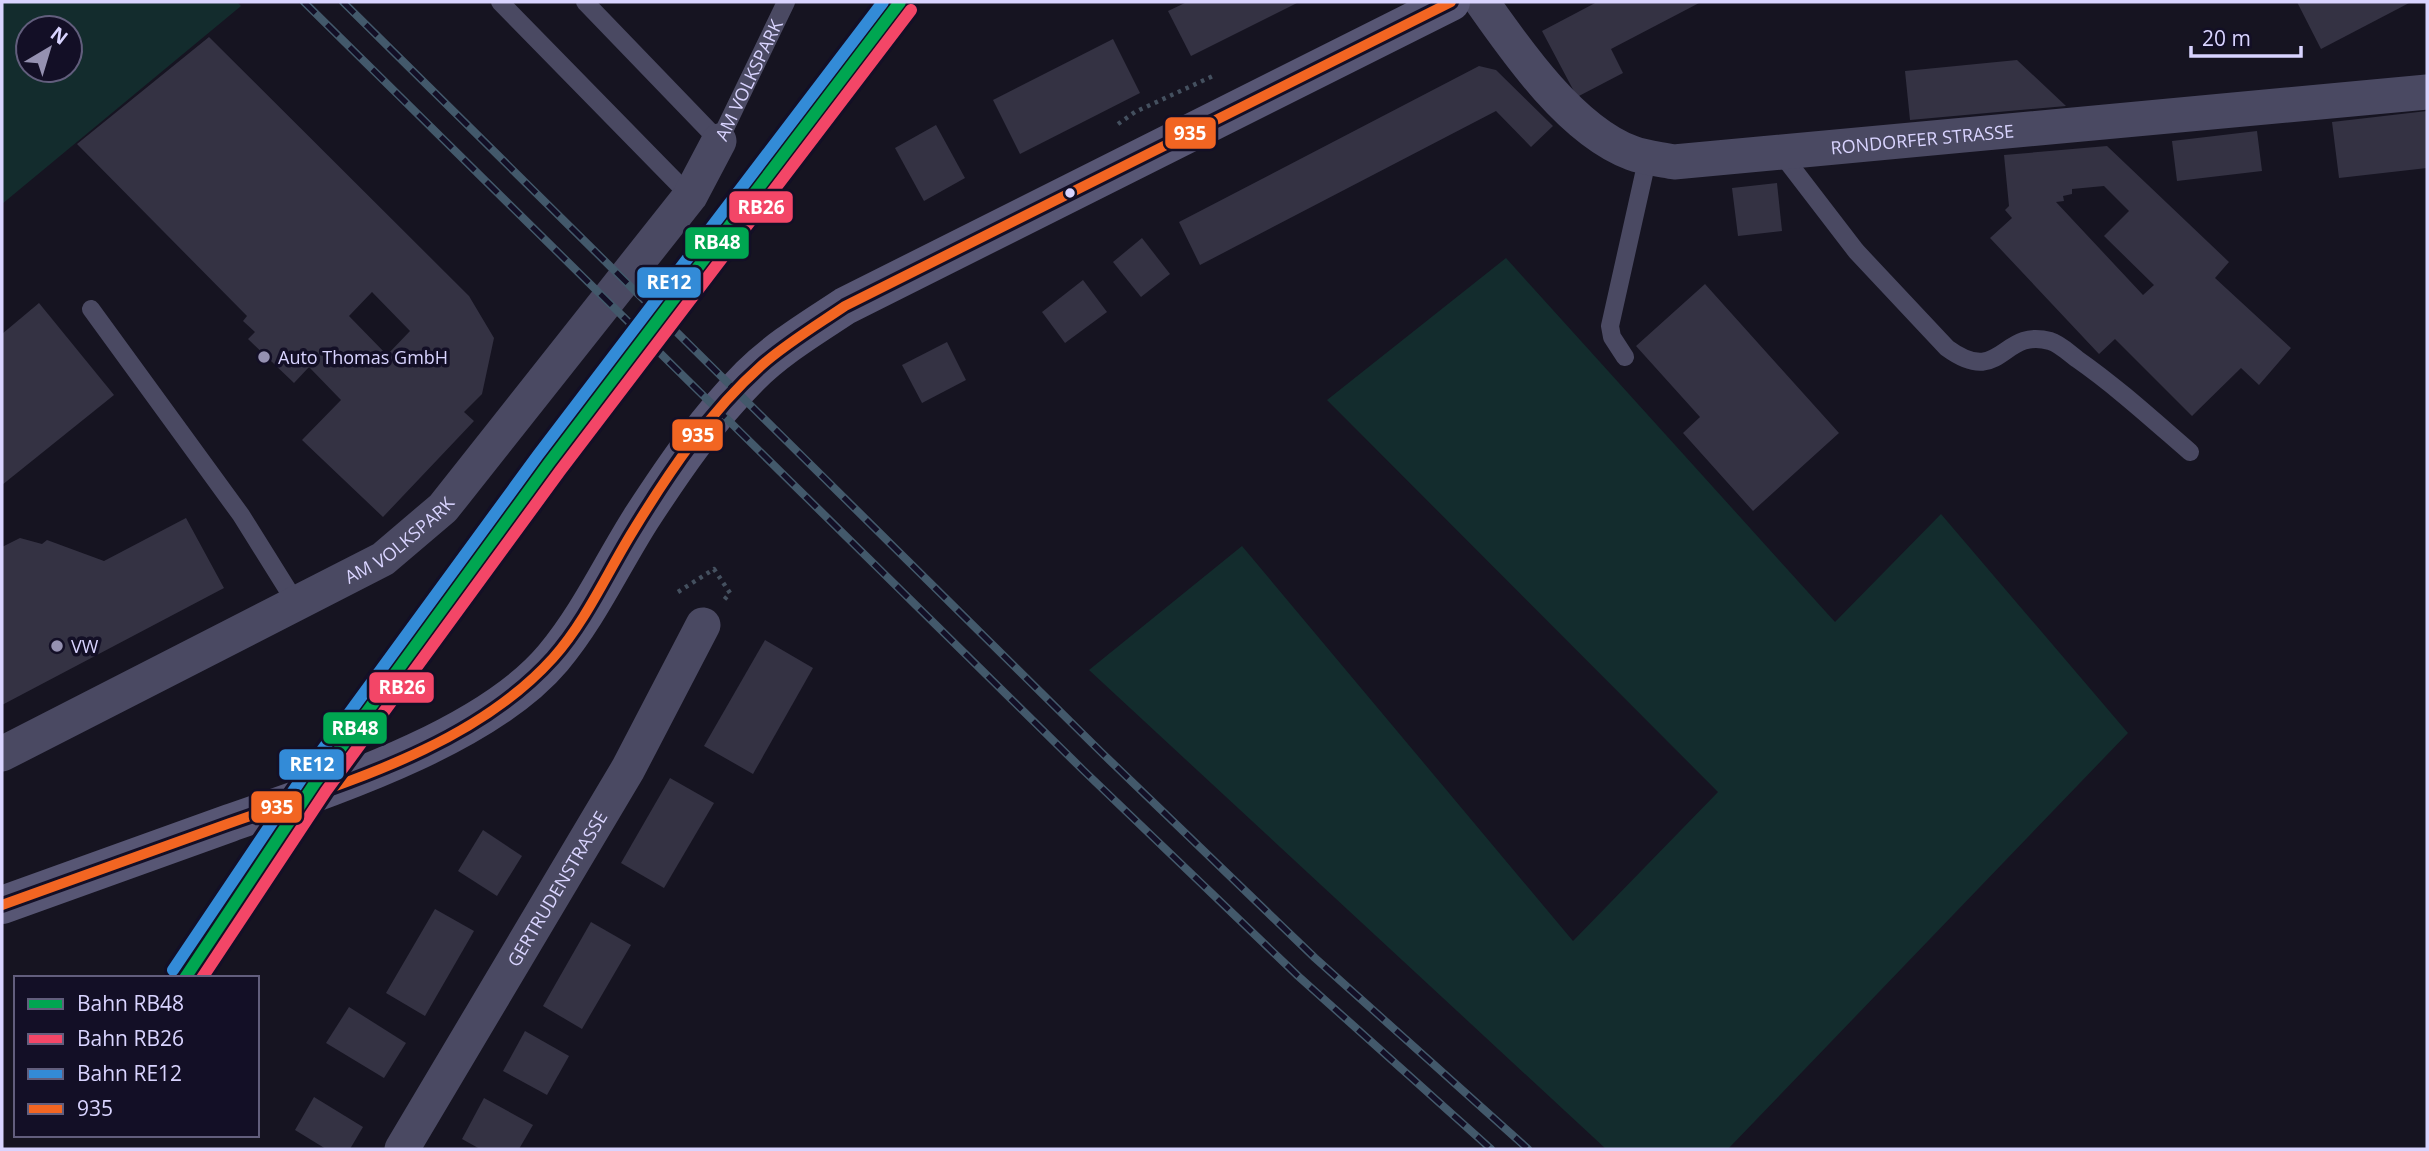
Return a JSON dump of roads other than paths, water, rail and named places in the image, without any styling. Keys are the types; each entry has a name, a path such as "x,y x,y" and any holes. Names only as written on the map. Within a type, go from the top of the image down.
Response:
{"main road":[{"path":"2,905 331,787 438,741 507,699 552,660 586,612 642,518 701,431 750,376 787,344 845,306 1451,2"}],"street":[{"name":"RONDORFER STRASSE","path":"1482,2 1526,65 1595,133 1632,153 1674,162 2427,92"},
{"name":"AM VOLKSPARK","path":"2,754 383,559 443,508 690,196 719,141"},
{"name":"GERTRUDENSTRASSE","path":"402,1149 628,769 703,625"}],"lane":[{"path":"500,2 690,196"},
{"path":"585,2 719,141"},
{"name":"AM VOLKSPARK","path":"719,141 786,2"},
{"path":"1780,152 1856,251 1947,348 1975,364 1991,361 2022,340 2035,338 2054,342 2101,375 2190,452"},
{"path":"1625,357 1612,337 1610,327 1648,156"},
{"path":"91,309 241,515 296,603"}],"railway":[{"path":"304,2 1083,770 1298,976 1491,1149"},
{"path":"343,2 1101,752 1315,958 1528,1149"}],"rail line":[{"name":"RE12","path":"173,970 304,775 538,455 883,2"},
{"name":"RB48","path":"186,976 315,783 549,463 900,2"},
{"name":"RB26","path":"203,976 326,791 560,471 911,10"}],"place":[{"name":"Auto Thomas GmbH","path":"264,357"},
{"name":"VW","path":"57,646"}]}
